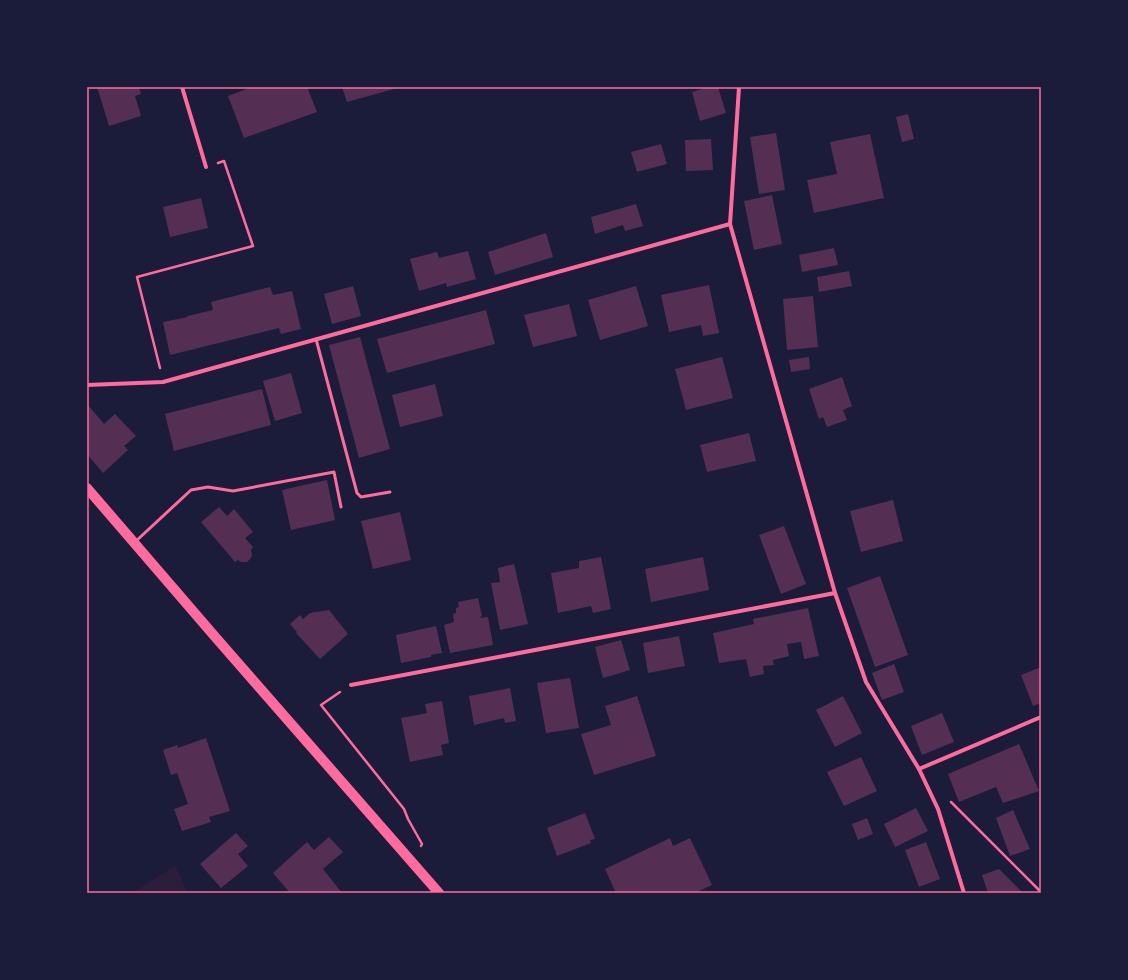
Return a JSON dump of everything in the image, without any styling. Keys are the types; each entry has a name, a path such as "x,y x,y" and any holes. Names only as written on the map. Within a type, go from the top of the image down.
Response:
{"main road":[{"path":"87,488 217,640 439,893"}],"street":[{"path":"182,87 206,167"},
{"path":"739,87 730,224 835,593 866,682 919,769 938,809 964,893"},
{"path":"87,385 163,382 730,224"},
{"path":"351,685 835,593"},
{"path":"919,769 1041,717"}],"lane":[{"path":"316,339 357,493 362,497 390,492"},
{"path":"134,543 191,490 208,487 233,491 334,472 341,507"}],"path":[{"path":"163,382 137,277 253,246 224,161 206,167"},
{"path":"351,685 321,705 404,809 408,820 422,844 418,869"},
{"path":"947,797 1041,892"}],"shaded area":[{"path":"175,866 188,893 132,893"}],"building":[{"path":"97,87 139,87 141,94 135,96 141,116 109,126"},
{"path":"252,87 307,87 317,112 244,138 228,96"},
{"path":"342,87 401,87 347,102"},
{"path":"709,87 718,87 726,113 700,121 692,92"},
{"path":"908,114 914,139 902,142 896,117"},
{"path":"776,133 785,190 759,194 750,137"},
{"path":"870,134 884,198 814,213 807,180 837,174 830,142"},
{"path":"711,139 713,170 686,171 685,140"},
{"path":"661,144 667,164 637,172 631,152"},
{"path":"772,195 782,244 754,250 744,201"},
{"path":"201,198 208,228 170,237 163,207"},
{"path":"636,204 643,226 625,231 623,225 595,234 591,217"},
{"path":"546,233 553,257 495,275 488,252"},
{"path":"834,248 838,265 802,272 799,255"},
{"path":"468,251 476,279 447,287 446,283 419,291 410,259 437,252 439,258"},
{"path":"849,271 852,286 819,292 817,277"},
{"path":"709,285 719,333 703,336 701,325 669,332 661,295"},
{"path":"353,286 361,316 332,324 324,294"},
{"path":"636,286 648,326 600,340 588,300"},
{"path":"270,287 273,295 292,291 301,329 281,334 279,328 170,355 163,322 213,310 211,302"},
{"path":"813,296 818,347 787,350 783,299"},
{"path":"569,304 577,336 533,347 524,315"},
{"path":"486,310 495,344 387,373 377,339"},
{"path":"360,337 390,449 359,458 329,345"},
{"path":"722,357 733,398 686,410 675,369"},
{"path":"809,357 810,369 791,372 789,360"},
{"path":"291,373 302,413 275,421 263,381"},
{"path":"842,377 852,406 843,410 847,420 827,427 823,417 819,419 809,389"},
{"path":"435,384 443,416 400,427 392,395"},
{"path":"262,389 271,425 174,451 165,414"},
{"path":"87,404 104,424 115,414 136,436 124,446 128,450 103,473 87,454"},
{"path":"749,433 756,461 707,472 700,445"},
{"path":"327,480 335,520 291,530 282,490"},
{"path":"893,500 903,541 861,552 850,511"},
{"path":"219,507 227,516 234,509 253,532 245,538 253,547 251,550 251,558 247,562 241,562 238,560 235,562 201,522"},
{"path":"400,512 411,560 373,569 361,521"},
{"path":"784,526 806,584 781,594 759,535"},
{"path":"601,557 611,609 593,613 591,606 558,613 551,573 579,568 579,561"},
{"path":"703,557 709,590 651,602 645,569"},
{"path":"514,564 528,624 500,630 491,583 500,582 498,568"},
{"path":"880,576 908,655 875,667 847,588"},
{"path":"478,598 482,616 480,617 488,617 493,645 450,653 444,625 454,622 453,614 456,613 456,608 459,607 458,602"},
{"path":"808,608 819,656 804,659 801,642 787,644 789,656 773,660 774,665 763,666 764,674 750,677 746,659 719,663 713,633 754,624 753,619"},
{"path":"329,610 348,634 320,659 296,633 297,632 290,624 300,615 303,619 310,613"},
{"path":"436,626 442,653 431,655 431,657 401,663 396,635"},
{"path":"679,636 685,666 648,673 643,643"},
{"path":"621,640 630,670 603,678 595,647"},
{"path":"894,664 904,692 882,700 872,673"},
{"path":"1041,667 1041,703 1033,706 1021,675"},
{"path":"570,678 579,728 546,733 537,683"},
{"path":"510,688 516,721 505,723 504,718 474,725 469,696"},
{"path":"637,696 656,756 594,775 581,734 611,725 605,706"},
{"path":"843,696 862,733 835,747 816,710"},
{"path":"442,701 449,743 441,745 443,755 410,762 401,718 427,713 425,704"},
{"path":"942,713 954,742 922,755 911,726"},
{"path":"206,738 230,811 209,817 211,822 182,831 174,809 188,804 177,773 171,775 163,750 177,745 178,748"},
{"path":"1019,744 1039,791 1003,803 996,787 959,802 948,774"},
{"path":"861,757 877,791 844,806 827,772"},
{"path":"916,808 928,831 895,847 884,824"},
{"path":"1013,810 1030,849 1010,856 996,818"},
{"path":"585,813 595,839 590,840 591,843 557,856 547,828"},
{"path":"867,818 873,834 858,840 852,824"},
{"path":"236,833 248,846 238,854 248,866 221,888 200,864"},
{"path":"329,837 343,852 323,869 342,893 290,893 273,873 307,842 314,850"},
{"path":"670,838 673,846 690,838 712,885 695,893 616,893 605,869"},
{"path":"926,842 940,879 919,887 905,850"},
{"path":"999,869 1022,892 988,893 982,875"}]}
